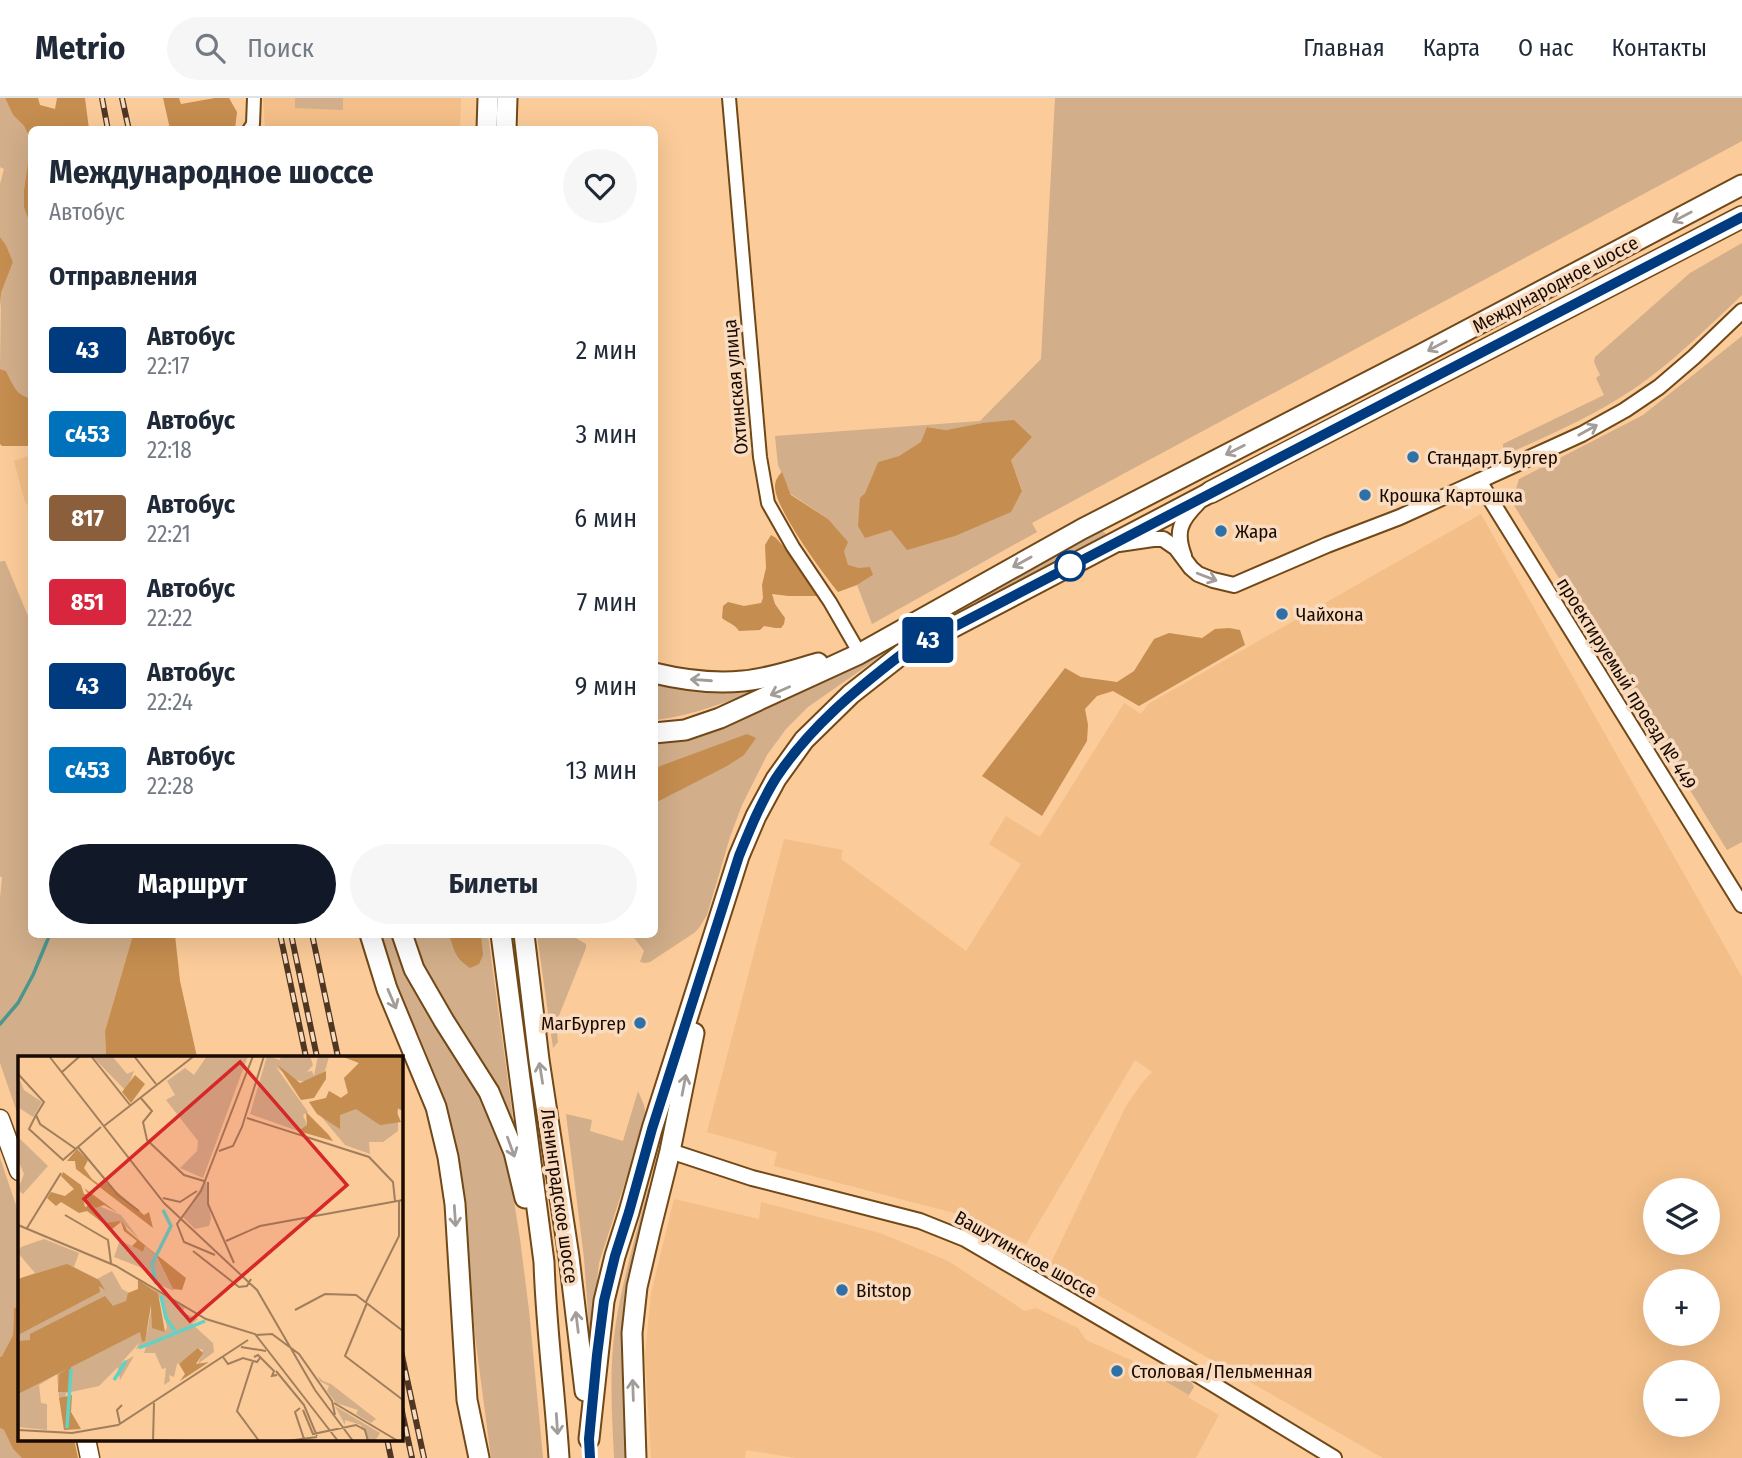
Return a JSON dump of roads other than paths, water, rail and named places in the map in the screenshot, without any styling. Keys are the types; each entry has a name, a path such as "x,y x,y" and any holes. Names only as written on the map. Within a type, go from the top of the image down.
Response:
{"highway":[{"path":"487,126 488,98"},
{"path":"506,126 508,98"},
{"name":"Международное шоссе","path":"658,733 685,730 720,718 859,654 1082,529 1742,185"},
{"name":"Международное шоссе","path":"589,1448 604,1301 652,1129 739,856 755,816 776,779 804,740 851,694 902,654 1742,217"},
{"path":"658,674 681,679 743,681 782,674 885,639"},
{"path":"636,1458 633,1322 638,1287 726,899"},
{"path":"371,938 387,989 436,1107 448,1157 455,1205 467,1400 479,1458"},
{"path":"403,938 414,969 489,1092 514,1152 527,1204 545,1308"},
{"name":"Ленинградское шоссе","path":"502,938 544,1262 545,1308 559,1458"},
{"name":"Ленинградское шоссе","path":"525,938 585,1382 589,1448"}],"main road":[{"path":"0,1119 18,1168"},
{"path":"86,1440 90,1458"}],"street":[{"path":"252,126 254,98"},
{"name":"Охтинская улица","path":"729,98 760,457 768,503 856,647"},
{"path":"1111,545 1163,539 1176,548 1198,574 1234,585 1400,517 1582,434 1659,387 1742,311"},
{"name":"проектируемый проезд № 449","path":"1479,481 1742,905"},
{"path":"1186,561 1179,536 1180,525 1210,493"},
{"name":"Вашутинское шоссе","path":"670,1152 752,1178 920,1221 965,1239 1334,1458"}],"waterway":[{"path":"0,1024 18,1003 48,938"}],"railway":[{"path":"102,98 107,126"},
{"path":"122,98 128,126"},
{"path":"281,938 306,1056"},
{"path":"292,938 317,1056"},
{"path":"313,938 338,1056"},
{"path":"402,1356 424,1458"},
{"path":"402,1412 412,1458"},
{"path":"387,1440 391,1458"}],"place":[{"name":"Стандарт Бургер","path":"1413,457"},
{"name":"Крошка Картошка","path":"1365,495"},
{"name":"Жара","path":"1221,531"},
{"name":"Чайхона","path":"1282,614"},
{"name":"МагБургер","path":"640,1023"},
{"name":"Bitstop","path":"842,1290"},
{"name":"Столовая/Пельменная","path":"1117,1371"}]}
